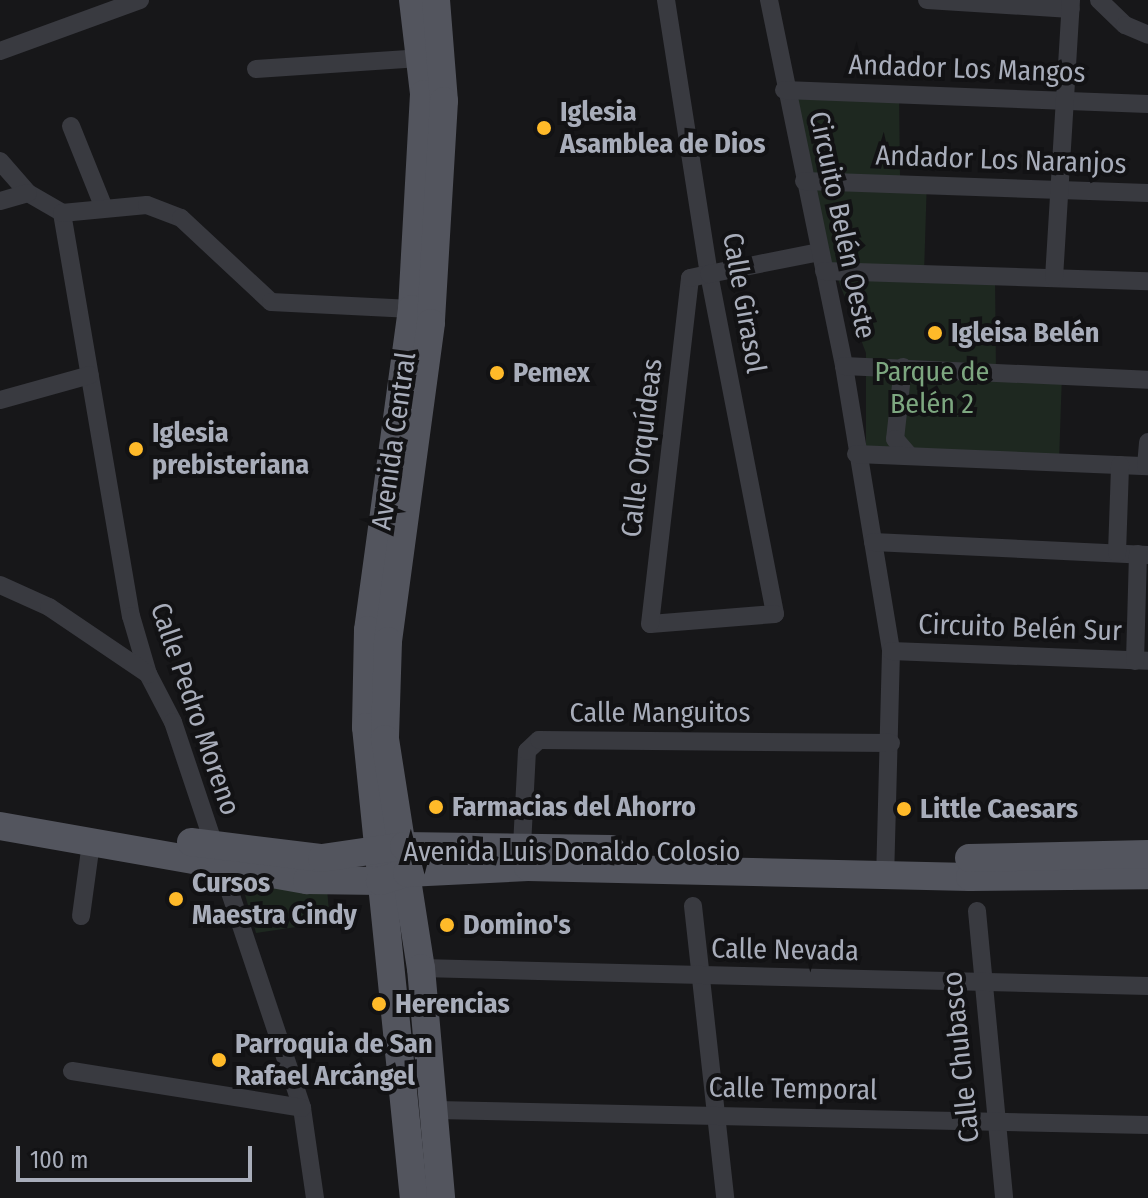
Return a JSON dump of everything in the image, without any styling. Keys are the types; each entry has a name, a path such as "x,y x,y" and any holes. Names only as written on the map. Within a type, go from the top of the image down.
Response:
{"main road":[{"name":"Avenida Central","path":"392,864 366,727 368,630 412,309 424,94 413,0"},
{"name":"Avenida Central","path":"392,864 385,739 388,641 431,323 444,101 436,0"},
{"name":"Avenida Luis Donaldo Colosio","path":"0,807 215,856 322,858 392,864 522,846 885,866 1148,854"},
{"path":"0,826 91,843 215,856"},
{"path":"392,864 885,866 1148,875"},
{"path":"392,864 421,968 436,1110 441,1198"},
{"path":"392,864 414,1198"}],"street":[{"path":"0,51 140,0"},
{"name":"Calle Girasol","path":"650,624 775,614 709,274 666,0"},
{"name":"Circuito Belén Oeste","path":"769,0 784,90 844,366 856,454 891,651 891,743 885,866"},
{"path":"927,0 1071,5 1054,278"},
{"path":"1099,0 1125,25 1148,35"},
{"path":"256,69 420,58"},
{"name":"Andador Los Mangos","path":"784,90 1148,104"},
{"path":"71,126 104,208"},
{"path":"0,161 28,193 62,213 147,205 181,218 271,302 412,309"},
{"name":"Andador Los Naranjos","path":"804,181 1148,193"},
{"path":"0,201 28,193"},
{"name":"Calle Pedro Moreno","path":"62,213 131,616 148,674 173,722 215,856 302,1108 315,1198"},
{"path":"709,274 822,262 1054,278 1148,281"},
{"name":"Calle Orquídeas","path":"650,624 690,278 709,274"},
{"path":"844,366 1148,380"},
{"path":"903,367 895,439 908,454"},
{"path":"0,400 90,375"},
{"path":"856,454 1147,466 1148,442"},
{"path":"1117,553 1120,465"},
{"path":"873,542 1143,554 1141,661"},
{"path":"0,585 49,607 148,674"},
{"name":"Circuito Belén Sur","path":"891,651 1141,661"},
{"name":"Calle Manguitos","path":"522,846 527,751 539,740 891,743"},
{"path":"81,916 91,843"},
{"path":"693,906 725,1198"},
{"name":"Calle Chubasco","path":"977,911 981,982 1004,1198"},
{"name":"Calle Nevada","path":"421,968 1148,986"},
{"path":"72,1071 302,1108"},
{"name":"Calle Temporal","path":"436,1110 1148,1125"}],"green space":[{"name":"Parque de Belén 2","path":"800,90 899,94 900,176 927,178 924,274 995,276 996,372 1062,374 1059,462 866,454 866,353 820,232 811,193 817,182 793,112"},
{"path":"241,881 327,889 330,922 256,933"}],"place":[{"name":"Iglesia Asamblea de Dios","path":"544,128"},
{"name":"Igleisa Belén","path":"935,333"},
{"name":"Pemex","path":"497,373"},
{"name":"Iglesia prebisteriana","path":"136,449"},
{"name":"Farmacias del Ahorro","path":"436,807"},
{"name":"Little Caesars","path":"904,809"},
{"name":"Cursos Maestra Cindy","path":"176,899"},
{"name":"Domino's","path":"447,925"},
{"name":"Herencias","path":"379,1004"},
{"name":"Parroquia de San Rafael Arcángel","path":"219,1060"}]}
